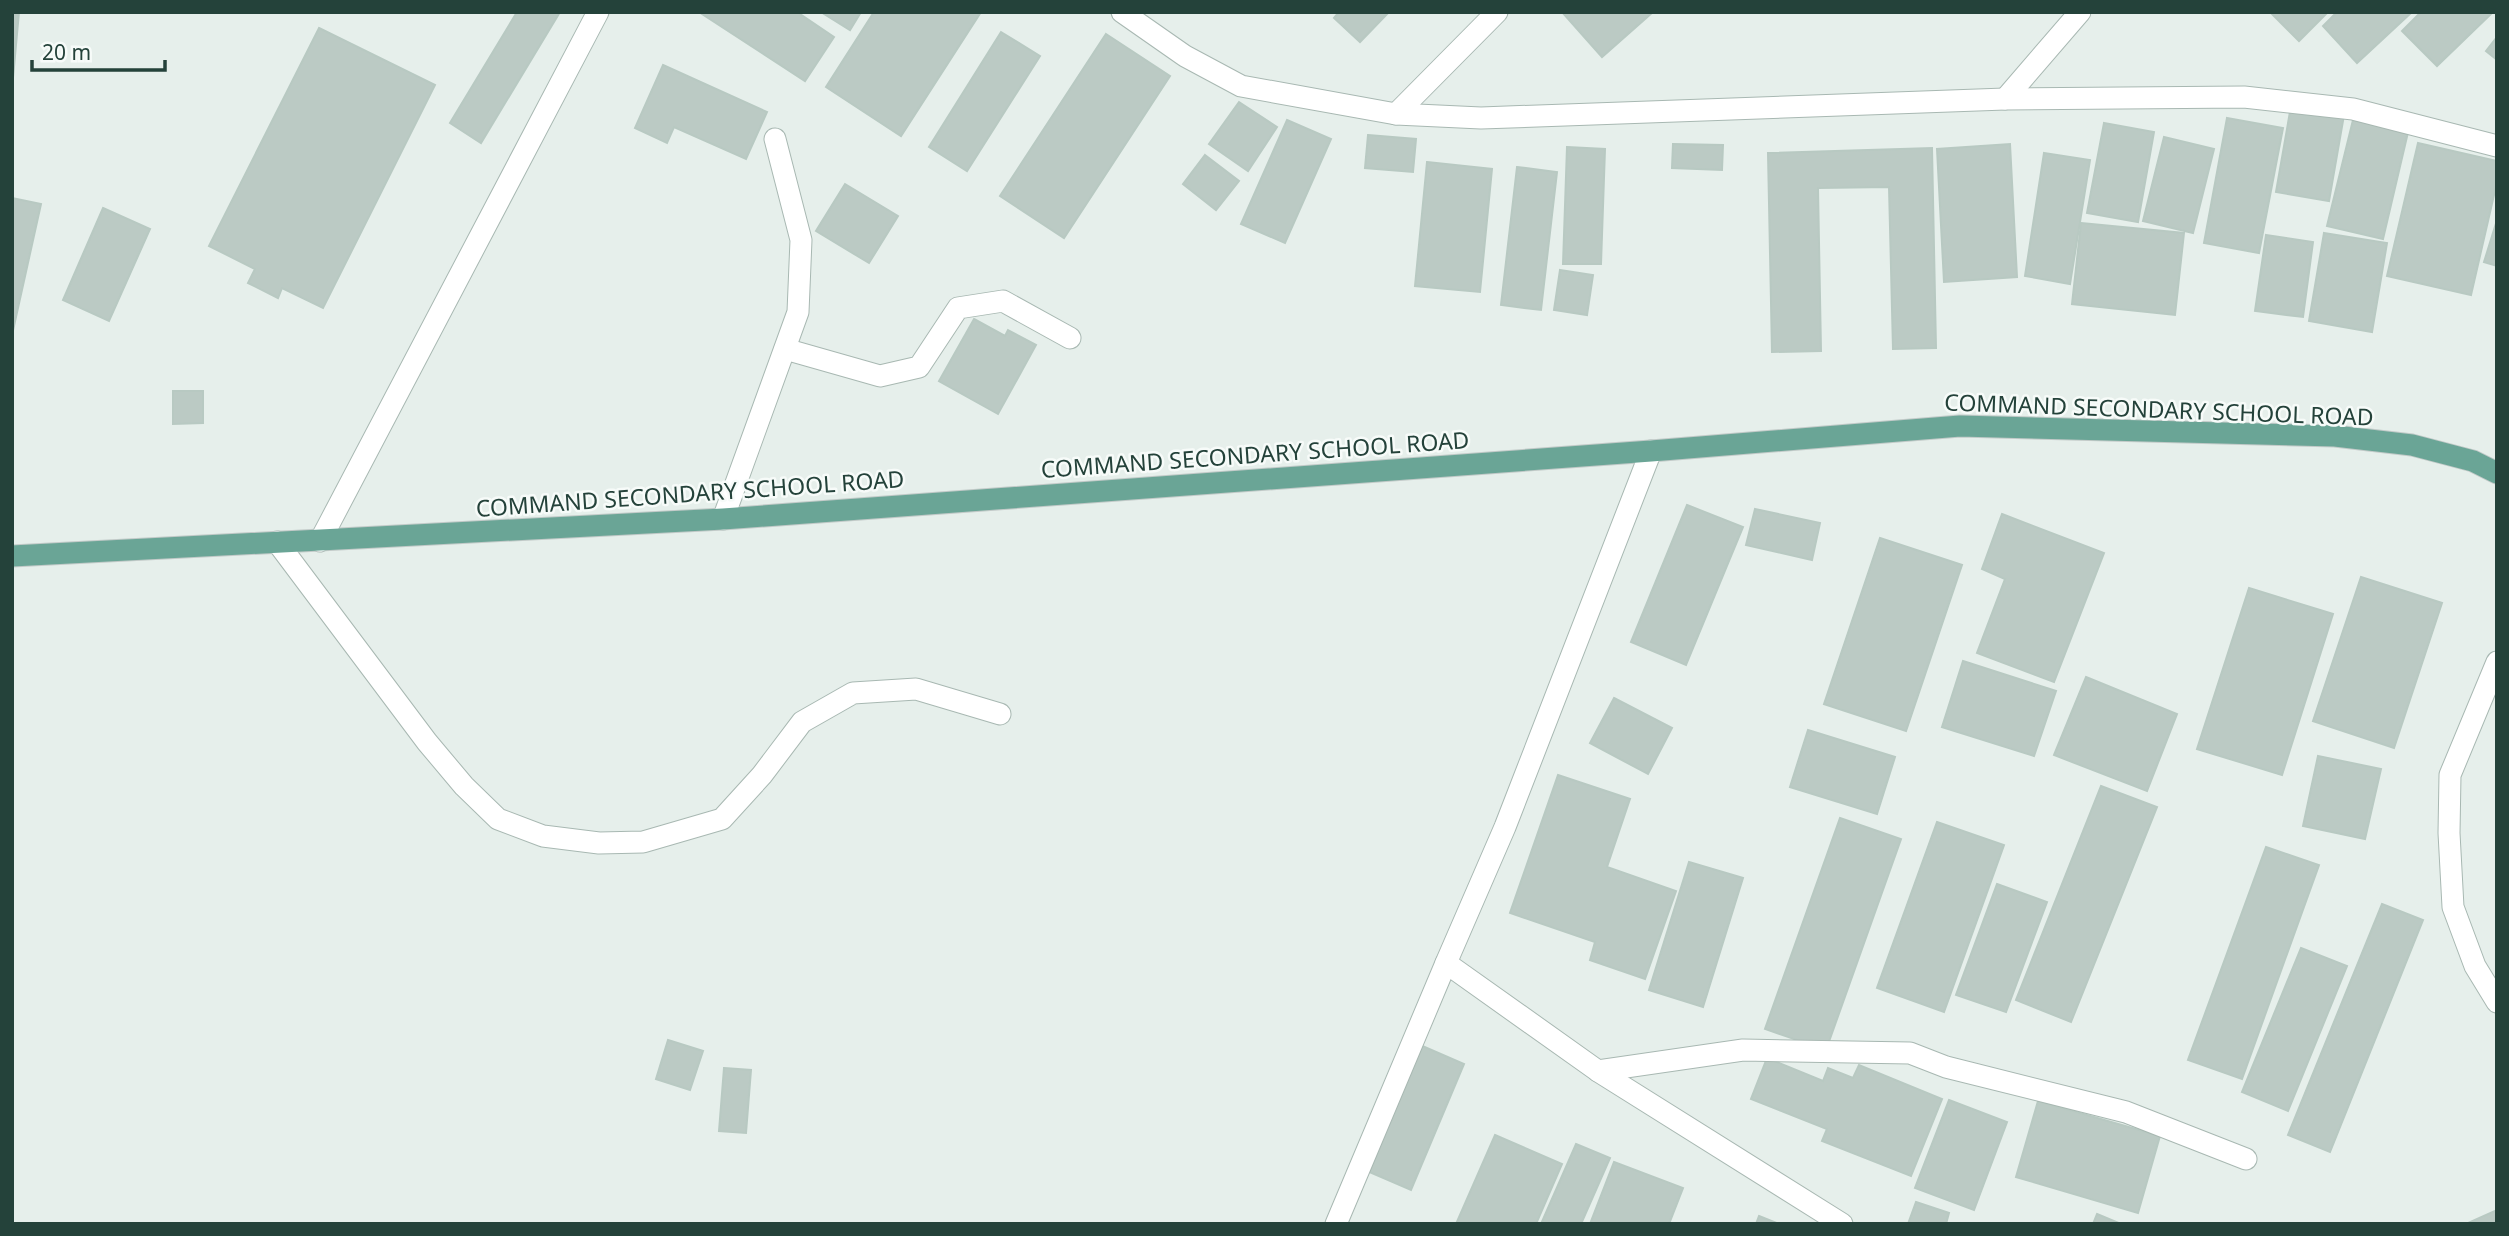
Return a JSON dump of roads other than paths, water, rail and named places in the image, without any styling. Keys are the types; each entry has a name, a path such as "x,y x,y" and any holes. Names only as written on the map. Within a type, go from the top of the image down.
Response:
{"main road":[{"name":"COMMAND SECONDARY SCHOOL ROAD","path":"12,556 723,519 1973,426 2335,436 2412,445 2473,461 2497,473"}],"street":[{"path":"320,541 598,12"},
{"path":"1122,12 1185,56 1241,86 1396,114 1481,118 2005,99 2244,97 2353,109 2497,146"},
{"path":"1396,114 1497,12"},
{"path":"2005,99 2080,12"},
{"path":"723,519 798,312 801,240 775,139"},
{"path":"785,349 880,376 919,367 958,308 1003,301 1070,338"},
{"path":"1336,1224 1504,827 1651,452"},
{"path":"278,542 427,743 464,786 498,819 542,836 599,843 643,842 722,818 762,775 802,722 853,692 916,689 1000,714"},
{"path":"2497,662 2450,775 2449,833 2453,907 2475,966 2497,1002"},
{"path":"1446,963 1598,1071 1842,1224"},
{"path":"1598,1071 1743,1050 1910,1053 1946,1067 2126,1112 2246,1159"}]}
